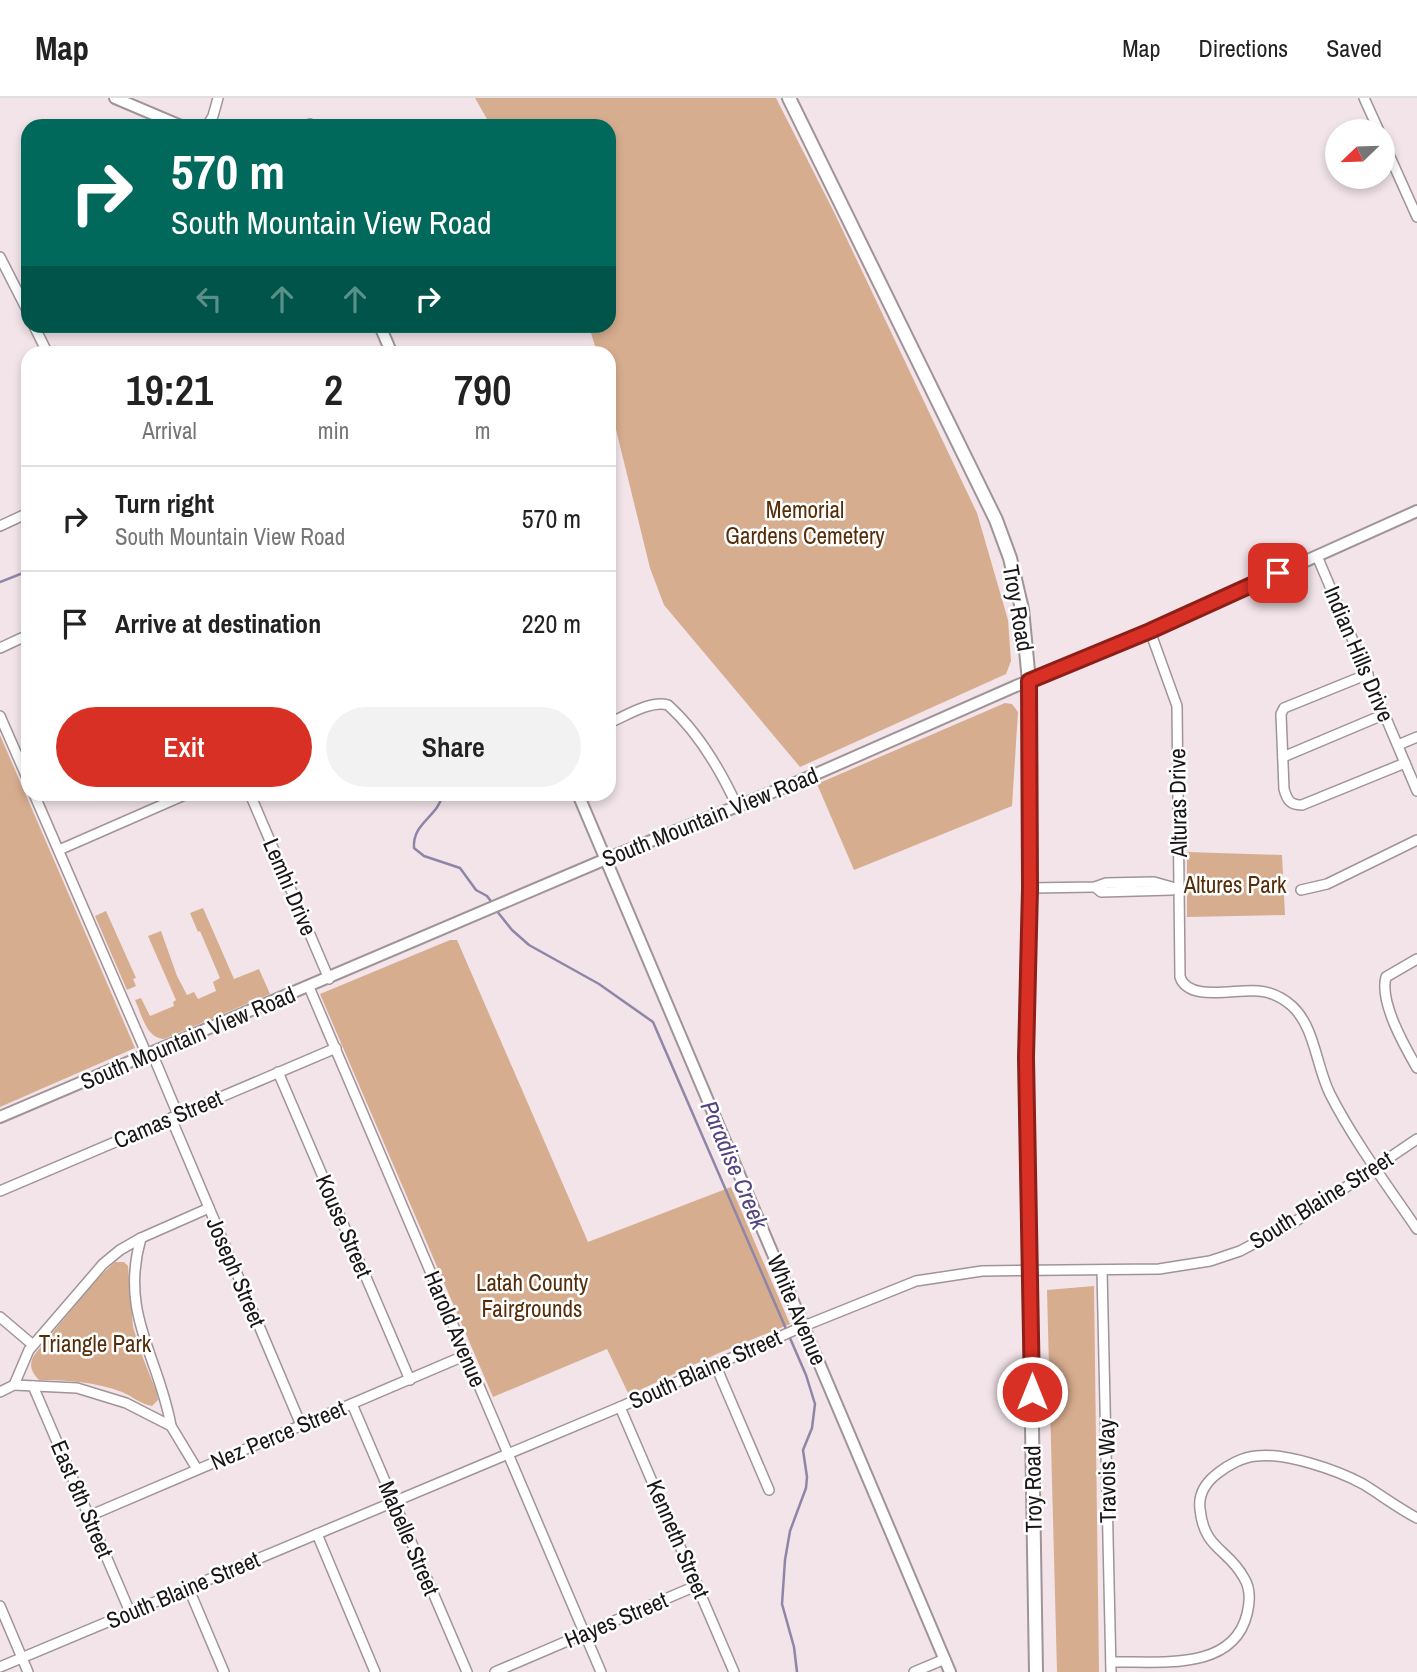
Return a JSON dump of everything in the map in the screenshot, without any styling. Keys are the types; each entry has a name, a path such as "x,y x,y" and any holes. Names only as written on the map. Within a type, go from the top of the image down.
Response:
{"main road":[{"name":"Troy Road","path":"789,98 996,520 1010,558 1022,609 1029,681 1030,888 1026,1058 1036,1672"}],"street":[{"path":"115,98 164,119"},
{"path":"211,119 218,98"},
{"path":"1364,98 1374,119"},
{"path":"1395,168 1417,217"},
{"path":"0,257 21,298"},
{"name":"South Mountain View Road","path":"0,1117 1150,631 1417,512"},
{"path":"0,526 21,516"},
{"name":"Indian Hills Drive","path":"1317,556 1417,791"},
{"name":"Alturas Drive","path":"1150,631 1177,706 1182,982 1191,990 1205,993 1261,991 1276,995 1292,1006 1304,1020 1329,1091 1417,1229"},
{"path":"0,648 21,638"},
{"path":"1368,674 1284,708 1284,789 1287,799 1293,805 1302,805 1405,763"},
{"path":"616,720 656,704 668,705 718,767 737,806"},
{"path":"1283,757 1385,714"},
{"path":"0,716 21,764"},
{"path":"1398,745 1417,737"},
{"name":"Joseph Street","path":"37,801 150,1054 209,1208 301,1425"},
{"path":"59,850 171,801"},
{"name":"Lemhi Drive","path":"253,801 329,979"},
{"name":"White Avenue","path":"581,801 801,1327 950,1672"},
{"path":"1301,890 1327,884 1417,840"},
{"path":"1030,888 1095,887 1101,892 1179,889"},
{"path":"1417,959 1387,977 1384,986 1404,1045 1417,1068"},
{"name":"Harold Avenue","path":"309,987 601,1672"},
{"name":"Camas Street","path":"0,1191 336,1048"},
{"name":"Kouse Street","path":"278,1072 410,1380"},
{"name":"South Blaine Street","path":"0,1667 620,1407 801,1327 916,1282 964,1273 1172,1267 1210,1261 1240,1251 1293,1223 1417,1139"},
{"path":"14,1385 22,1363 33,1345 103,1264 141,1238 209,1208"},
{"path":"141,1238 135,1280 140,1328 166,1400 171,1426 197,1469"},
{"name":"Travois Way","path":"1102,1270 1111,1667"},
{"path":"0,1317 33,1345"},
{"name":"Nez Perce Street","path":"89,1516 466,1355"},
{"path":"715,1364 769,1490"},
{"path":"0,1392 14,1385 69,1387 100,1393 171,1426"},
{"name":"East 8th Street","path":"33,1386 131,1612"},
{"name":"Mabelle Street","path":"352,1404 467,1672"},
{"name":"Kenneth Street","path":"620,1407 734,1672"},
{"path":"1111,1667 1198,1660 1217,1654 1235,1641 1244,1628 1249,1606 1249,1589 1235,1565 1206,1535 1199,1505 1202,1491 1209,1480 1224,1468 1243,1459 1269,1455 1321,1465 1361,1483 1417,1518"},
{"path":"317,1534 375,1672"},
{"name":"Hayes Street","path":"495,1672 698,1585"},
{"path":"188,1587 224,1672"},
{"path":"0,1606 28,1672"},
{"path":"914,1672 945,1659"}],"green space":[{"name":"Memorial Gardens Cemetery","path":"475,98 776,98 834,212 977,513 1008,620 1011,661 1006,674 800,767 664,605 650,568 616,430 616,346 595,346 591,333 616,333 616,119 487,119"},
{"path":"1005,703 1012,704 1018,712 1012,806 854,870 817,784"},
{"path":"0,735 21,784 21,801 28,801 135,1048 0,1107"},
{"name":"Altures Park","path":"1187,852 1282,855 1285,915 1187,917"},
{"path":"203,908 234,979 259,969 270,994 164,1039 158,1038 145,1025 135,1000 141,998 150,1016 174,1006 173,1002 176,1000 148,936 161,931 177,976 187,995 194,992 198,999 216,991 213,982 220,978 190,913"},
{"path":"106,911 136,978 133,979 136,986 127,990 95,916"},
{"name":"Latah County Fairgrounds","path":"450,940 457,940 588,1242 731,1187 790,1324 719,1353 629,1395 607,1349 493,1397 320,994"},
{"name":"Triangle Park","path":"115,1262 124,1262 128,1266 133,1327 157,1393 158,1400 152,1406 102,1386 39,1380 31,1368 35,1354 96,1280"},
{"path":"1094,1286 1099,1672 1057,1672 1047,1290"}],"waterway":[{"name":"Paradise Creek","path":"0,582 21,574"},
{"name":"Paradise Creek","path":"440,801 417,832 414,848 424,856 460,868 476,890 487,896 493,904"},
{"name":"Paradise Creek","path":"496,910 529,945 599,984 653,1022 806,1375 815,1404 812,1428 803,1450 806,1488 790,1531 782,1604 794,1647 797,1672"}],"route":[{"path":"1032,1392 1026,1058 1030,888 1029,681 1150,631 1278,573"}]}
